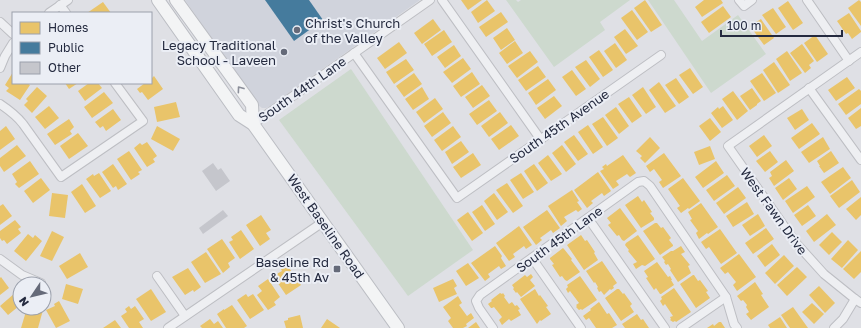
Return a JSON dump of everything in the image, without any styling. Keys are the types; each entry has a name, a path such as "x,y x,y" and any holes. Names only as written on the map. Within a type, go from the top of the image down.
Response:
{"main road":[{"name":"West Baseline Road","path":"158,0 239,115 253,124 398,328"},
{"path":"176,0 252,105 253,124"}],"street":[{"path":"50,12 68,0"},
{"name":"South 44th Lane","path":"253,124 430,0"},
{"path":"442,0 540,140"},
{"path":"742,3 752,0"},
{"path":"807,0 849,61"},
{"path":"60,5 65,12"},
{"path":"0,22 12,33"},
{"path":"0,68 12,45"},
{"path":"861,52 810,88 861,160"},
{"name":"South 45th Avenue","path":"354,53 457,198 661,54"},
{"path":"0,104 16,116 23,124 61,177 143,121 117,84"},
{"name":"West Fawn Drive","path":"810,88 728,146 796,243 824,274 858,301"},
{"name":"South 45th Lane","path":"493,328 476,301 480,295 638,182 644,181 650,186 726,297"},
{"path":"588,218 665,328"},
{"path":"168,328 323,222"},
{"path":"532,258 581,328"},
{"path":"0,259 26,276"},
{"path":"157,276 185,316"},
{"path":"681,328 726,297 734,324 737,328"},
{"path":"834,328 858,301"}],"shaded area":[{"name":"Legacy Traditional School - Laveen","path":"185,0 420,0 270,106 262,108 258,105"},
{"path":"506,0 516,0 518,2 521,0 630,0 600,22 605,30 554,67"},
{"path":"648,0 674,0 702,41 738,15 766,54 711,93"},
{"path":"351,69 473,250 408,296 279,120"}],"building: Homes":[{"path":"461,0 482,0 468,10"},
{"path":"487,0 495,11 478,23 471,12"},
{"path":"645,0 662,25 651,32 634,8"},
{"path":"704,0 721,0 723,3 702,17 695,7"},
{"path":"859,0 861,2 861,26 848,8"},
{"path":"788,1 803,23 793,30 778,8"},
{"path":"103,2 110,12 88,12"},
{"path":"723,6 731,17 709,33 701,22"},
{"path":"773,8 786,27 776,34 762,15"},
{"path":"632,10 648,32 637,40 621,18"},
{"path":"501,12 508,22 486,37 479,27"},
{"path":"849,13 861,31 852,39 848,33 846,34 837,21"},
{"path":"433,19 441,30 422,44 414,33"},
{"path":"761,19 774,38 764,45 750,26"},
{"path":"507,28 515,40 501,50 493,38"},
{"path":"625,29 638,46 626,54 614,37"},
{"path":"444,30 452,42 432,56 424,44"},
{"path":"815,35 828,54 817,62 804,43"},
{"path":"515,41 523,53 507,64 499,53"},
{"path":"399,42 407,53 385,69 377,58"},
{"path":"615,43 627,60 616,68 604,51"},
{"path":"802,44 814,61 809,65 811,68 805,73 790,53"},
{"path":"454,45 461,56 445,68 437,57"},
{"path":"599,50 613,70 603,77 589,57"},
{"path":"530,51 538,62 517,78 508,66"},
{"path":"787,51 802,73 790,81 776,59"},
{"path":"463,58 471,69 452,83 443,72"},
{"path":"406,59 414,70 394,84 386,72"},
{"path":"586,60 600,79 590,87 575,67"},
{"path":"774,62 790,85 778,93 763,70"},
{"path":"538,66 546,77 526,91 518,80"},
{"path":"690,68 703,87 693,94 679,75"},
{"path":"572,70 586,89 576,96 562,77"},
{"path":"472,72 480,84 461,97 453,86"},
{"path":"414,73 422,84 404,97 396,86"},
{"path":"762,73 776,93 764,101 750,81"},
{"path":"12,74 12,84 30,85 20,100 6,91 9,88 5,85"},
{"path":"154,76 163,89 148,100 142,92 140,93 137,89 144,84 152,84 152,78"},
{"path":"847,77 855,88 836,101 828,90"},
{"path":"676,78 689,97 679,104 665,85"},
{"path":"548,79 556,90 536,105 528,93"},
{"path":"659,82 676,106 665,113 649,90"},
{"path":"66,84 76,84 69,89"},
{"path":"88,84 99,84 102,88 85,101 78,91"},
{"path":"482,85 490,96 473,108 465,97"},
{"path":"37,87 47,96 32,113 24,105 28,101 26,99"},
{"path":"422,87 429,99 413,110 405,99"},
{"path":"643,87 656,107 646,114 632,95"},
{"path":"752,88 761,101 750,110 740,96"},
{"path":"859,89 861,91 861,104 846,115 838,104"},
{"path":"733,91 748,111 737,120 722,99"},
{"path":"104,92 113,103 92,118 84,107"},
{"path":"554,96 562,106 545,119 537,108"},
{"path":"629,97 642,116 632,123 618,104"},
{"path":"435,98 443,109 424,123 416,112"},
{"path":"489,100 497,111 477,125 469,114"},
{"path":"176,102 180,117 157,122 154,107"},
{"path":"49,106 59,118 45,129 35,117"},
{"path":"723,106 733,120 722,128 711,113 718,107 719,109"},
{"path":"616,107 629,126 619,134 605,115"},
{"path":"861,108 861,126 856,129 848,118"},
{"path":"113,109 121,120 106,131 103,126 100,128 95,122"},
{"path":"802,109 809,120 795,130 787,118"},
{"path":"443,112 451,123 432,137 424,126"},
{"path":"500,112 508,123 489,137 481,126"},
{"path":"603,117 618,138 607,146 592,124"},
{"path":"710,118 721,132 710,141 699,126"},
{"path":"69,119 74,127 70,131 72,134 55,145 47,134"},
{"path":"812,123 820,134 799,149 791,138"},
{"path":"511,125 519,136 499,150 491,139"},
{"path":"588,125 603,147 593,154 578,132"},
{"path":"6,126 15,139 0,150 0,131"},
{"path":"157,126 180,139 173,151 151,139"},
{"path":"453,126 461,137 442,151 434,140"},
{"path":"78,133 88,146 69,159 60,146"},
{"path":"574,135 588,154 578,161 564,142"},
{"path":"764,135 772,146 757,157 749,146"},
{"path":"650,137 660,148 645,163 640,158 642,156 636,151"},
{"path":"823,137 830,149 809,163 801,152"},
{"path":"461,141 469,152 452,164 445,152"},
{"path":"147,142 157,156 153,159 155,162 147,167 134,148 140,143 142,145"},
{"path":"17,145 26,156 4,172 0,166 0,158"},
{"path":"562,145 576,164 566,172 552,153"},
{"path":"710,146 715,159 699,165 694,152"},
{"path":"129,151 142,170 138,172 140,174 131,180 117,159"},
{"path":"770,151 778,162 765,172 756,161"},
{"path":"831,151 839,163 824,173 817,161"},
{"path":"473,153 481,165 461,178 453,167"},
{"path":"664,153 681,176 663,188 659,182 662,180 654,169 650,172 646,166"},
{"path":"548,155 562,174 551,181 538,163"},
{"path":"623,155 636,173 630,177 627,174 616,181 619,185 613,189 600,171 604,169 602,167 606,164 607,166"},
{"path":"786,160 794,171 774,186 769,178 772,176 770,172"},
{"path":"30,161 39,174 19,188 15,184 17,182 12,174"},
{"path":"716,161 724,173 703,188 695,177"},
{"path":"113,164 127,184 118,190 116,186 113,188 102,172"},
{"path":"534,164 548,183 537,191 524,171"},
{"path":"843,167 851,178 830,194 821,182"},
{"path":"598,172 611,191 604,196 602,193 591,201 593,203 587,208 574,190"},
{"path":"99,173 111,191 100,198 86,179 93,174 94,176"},
{"path":"521,173 534,192 523,199 510,180"},
{"path":"727,175 735,186 714,201 706,190"},
{"path":"41,178 50,190 33,203 24,191"},
{"path":"683,178 700,201 681,213 677,208 680,206 668,189"},
{"path":"789,178 797,189 783,200 775,188"},
{"path":"852,180 860,192 839,208 830,196"},
{"path":"507,183 523,206 513,213 496,190"},
{"path":"82,184 96,206 85,213 71,192"},
{"path":"807,186 815,197 793,213 785,201"},
{"path":"738,187 746,198 724,214 716,203"},
{"path":"572,190 582,209 578,212 576,210 564,217 567,221 561,226 548,206"},
{"path":"52,193 68,195 65,218 49,216"},
{"path":"494,193 508,212 497,220 484,201"},
{"path":"638,196 642,202 644,200 654,218 654,220 641,228 625,205"},
{"path":"861,197 861,215 856,220 846,209"},
{"path":"747,202 754,214 733,227 726,216"},
{"path":"701,203 718,227 699,239 696,233 698,231 690,220 692,219 688,212"},
{"path":"3,204 12,216 0,225 0,206"},
{"path":"482,205 495,224 485,231 472,212"},
{"path":"808,205 816,216 802,226 794,215"},
{"path":"620,208 637,231 624,241 619,235 617,236 608,225 611,223 607,218"},
{"path":"547,210 560,228 553,233 551,230 540,238 542,240 536,245 523,227"},
{"path":"468,212 483,233 472,241 457,220"},
{"path":"758,214 765,226 750,236 742,225"},
{"path":"827,214 836,225 814,242 806,231"},
{"path":"261,215 271,230 266,233 270,239 260,246 246,225"},
{"path":"15,220 21,227 18,229 21,233 7,244 0,238 0,231"},
{"path":"657,223 661,228 663,227 671,238 669,240 673,245 660,255 643,231"},
{"path":"519,226 532,245 526,249 524,246 513,254 515,257 509,261 496,243"},
{"path":"766,228 774,239 753,254 745,243"},
{"path":"720,229 737,253 721,264 709,247 706,249 701,242"},
{"path":"241,230 254,249 240,259 229,242 233,240 231,237"},
{"path":"52,231 64,237 52,261 40,256"},
{"path":"832,232 842,242 829,255 819,245"},
{"path":"28,234 33,238 35,235 42,241 26,261 14,251"},
{"path":"581,235 585,241 587,240 595,252 594,253 598,260 584,270 567,245"},
{"path":"638,235 655,259 645,266 642,265 636,269 633,264 637,262 625,245"},
{"path":"222,239 235,258 228,263 230,267 223,273 207,249"},
{"path":"848,240 858,250 842,268 831,259"},
{"path":"772,244 780,255 765,267 757,256"},
{"path":"495,246 502,256 501,258 506,266 501,269 499,266 488,274 490,277 485,281 471,263"},
{"path":"681,246 685,252 681,254 690,265 688,266 691,273 678,282 668,264 666,265 662,257"},
{"path":"563,248 580,272 567,281 562,276 560,277 550,259"},
{"path":"861,251 861,272 854,279 843,269"},
{"path":"206,252 221,274 205,283 191,262"},
{"path":"80,253 88,267 67,279 59,266"},
{"path":"739,254 756,277 737,291 733,285 736,282 728,272 725,274 720,268"},
{"path":"784,255 794,266 775,284 765,273"},
{"path":"602,261 617,283 613,286 614,288 611,290 610,289 604,295 601,291 599,292 595,282 594,283 586,271"},
{"path":"657,262 668,277 670,276 674,285 661,294 656,288 654,290 646,278 648,277 644,271"},
{"path":"468,263 479,278 466,286 456,271"},
{"path":"287,265 301,285 286,295 273,276 282,271 281,269"},
{"path":"797,267 807,277 787,296 777,285"},
{"path":"188,268 201,287 194,292 193,290 185,295 172,277"},
{"path":"531,274 533,277 530,280 535,286 521,297 513,289 514,288 512,285 525,275 527,277"},
{"path":"693,275 698,281 700,280 708,291 706,292 710,298 696,308 680,284"},
{"path":"580,276 597,300 582,310 579,310 576,307 579,303 570,291 568,293 566,289 568,287 567,285"},
{"path":"1,277 9,288 0,295 0,278"},
{"path":"268,279 280,297 274,302 276,305 268,310 257,295 262,291 258,286"},
{"path":"453,279 457,286 454,288 457,294 439,302 433,288"},
{"path":"755,282 769,307 751,320 746,314 749,312 746,307 747,305 737,296"},
{"path":"66,284 83,289 78,304 62,299"},
{"path":"819,286 835,303 825,313 809,295"},
{"path":"674,288 691,312 676,322 670,320 670,317 673,316 665,304 663,306 660,301 662,299 661,297"},
{"path":"151,289 166,312 151,321 136,299"},
{"path":"535,289 548,306 546,307 551,314 541,321 540,320 537,324 520,299"},
{"path":"619,289 623,294 624,293 632,304 630,306 634,312 621,321 605,298"},
{"path":"500,293 503,293 509,304 512,302 515,306 517,305 520,309 518,310 521,315 511,321 509,319 502,325 499,320 502,317 494,307 491,308 488,304"},
{"path":"246,294 248,297 253,294 264,310 250,319 237,300"},
{"path":"12,296 12,312 8,315 0,306"},
{"path":"458,296 462,303 459,305 467,316 471,313 474,318 466,324 467,326 463,328 453,328 448,321 451,318 443,307"},
{"path":"59,301 70,321 56,328 49,316 52,316 52,307 55,306 54,304"},
{"path":"599,302 617,325 612,328 596,328 589,318 586,320 583,316"},
{"path":"812,303 824,314 814,324 802,312"},
{"path":"232,305 247,326 244,328 226,328 217,314"},
{"path":"129,306 131,309 135,306 144,319 139,322 143,328 129,328 121,316 127,312 125,309"},
{"path":"793,307 808,328 790,328 781,315"},
{"path":"637,314 641,320 643,319 649,328 625,328 622,324"},
{"path":"300,315 303,328 286,328 284,321 288,320 288,318"},
{"path":"25,316 41,316 38,328 21,328"},
{"path":"780,317 787,328 770,328 768,325"},
{"path":"210,319 214,324 218,321 223,328 202,328 200,326"},
{"path":"327,319 340,328 321,328"},
{"path":"115,320 121,328 103,328"},
{"path":"476,322 480,328 468,328"},
{"path":"721,322 725,328 707,328 713,324 714,326"}],"building: Public":[{"name":"Christ's Church of the Valley","path":"265,0 309,0 323,20 294,41"}],"building: Other":[{"path":"213,163 218,170 221,168 230,181 216,191 202,171"},
{"path":"223,210 228,216 203,234 199,228"}],"place":[{"name":"Christ's Church of the Valley","path":"297,30"},
{"name":"Legacy Traditional School - Laveen","path":"284,52"},
{"name":"Baseline Rd & 45th Av","path":"337,269"}]}
